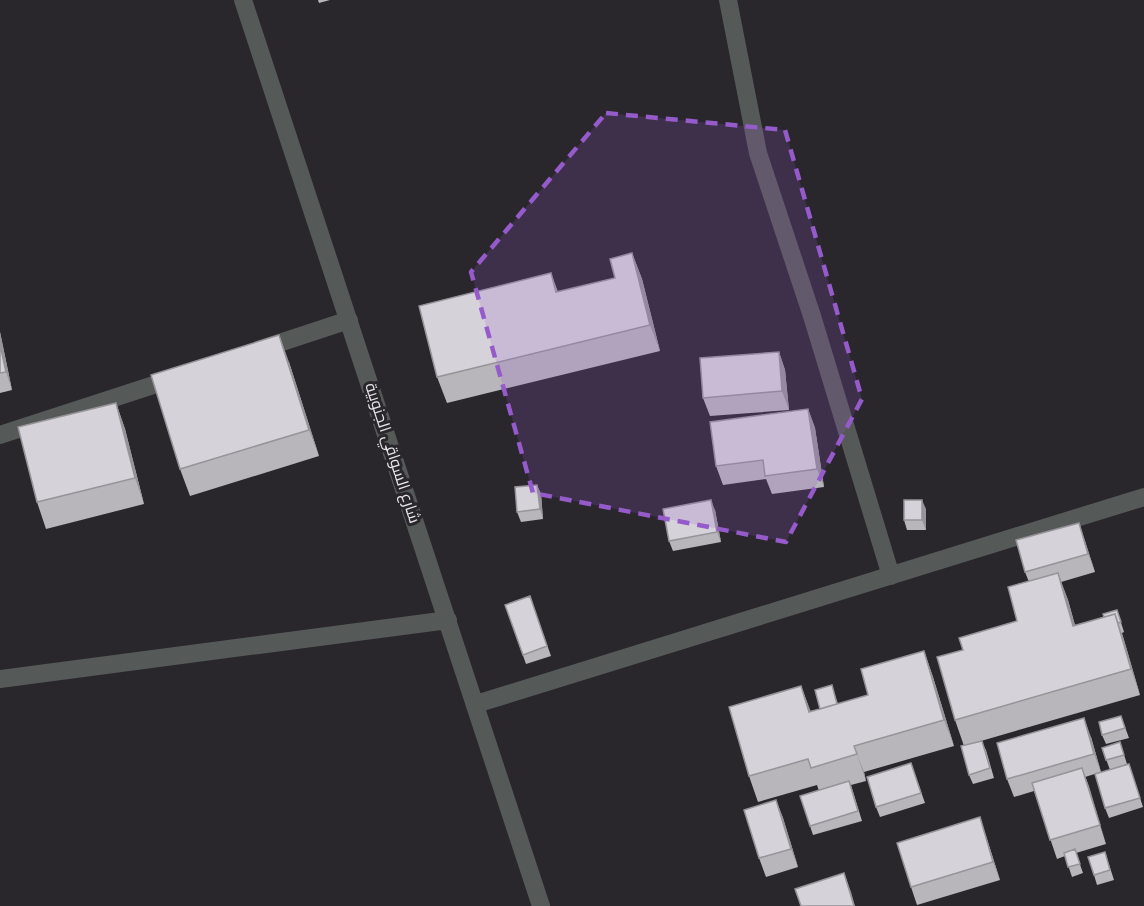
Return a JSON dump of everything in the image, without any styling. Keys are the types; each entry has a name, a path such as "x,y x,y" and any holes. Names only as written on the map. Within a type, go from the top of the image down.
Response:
{"street":[{"name":"شارع السواقي الجنوبية","path":"243,0 541,906"},
{"path":"728,0 758,153 812,316 891,576"},
{"path":"236,357 349,320"},
{"path":"0,435 191,372"},
{"path":"476,704 1144,497"},
{"path":"0,679 448,620"}],"highlighted area":[{"path":"606,113 785,130 862,399 786,542 533,493 471,272"}],"building":[{"path":"632,253 650,325 437,377 419,306 551,273 556,292 615,278 610,259"},
{"path":"279,335 309,430 180,469 151,375"},
{"path":"0,345 6,372 0,373"},
{"path":"779,352 782,391 703,398 700,358"},
{"path":"116,403 135,478 37,502 18,427"},
{"path":"808,409 817,469 765,476 763,460 716,466 710,422"},
{"path":"537,485 540,509 517,512 515,487"},
{"path":"711,500 717,532 669,541 663,509"},
{"path":"904,500 922,500 922,520 904,520"},
{"path":"1079,523 1088,554 1025,572 1016,540"},
{"path":"1058,573 1073,626 1115,614 1131,669 955,720 937,657 963,650 959,638 1017,621 1008,587"},
{"path":"530,596 547,646 523,655 505,605"},
{"path":"1117,610 1121,622 1118,623 1115,614 1104,617 1103,614"},
{"path":"924,651 944,720 854,746 857,754 811,768 808,759 749,776 729,707 801,686 809,712 868,695 861,669"},
{"path":"832,685 837,704 820,709 815,690"},
{"path":"1121,716 1125,728 1102,735 1099,722"},
{"path":"1084,718 1094,754 1007,779 997,743"},
{"path":"982,741 990,768 969,775 961,746"},
{"path":"1120,742 1124,755 1106,760 1102,748"},
{"path":"911,763 921,793 876,807 867,777"},
{"path":"1129,764 1140,798 1105,808 1095,774"},
{"path":"1082,768 1100,825 1050,840 1032,783"},
{"path":"849,781 858,811 810,826 800,796"},
{"path":"776,800 791,849 759,858 744,810"},
{"path":"980,817 993,862 911,887 897,843"},
{"path":"1075,849 1080,864 1068,867 1064,853"},
{"path":"1105,852 1110,870 1094,875 1088,857"},
{"path":"844,873 854,906 801,906 795,889"}]}
